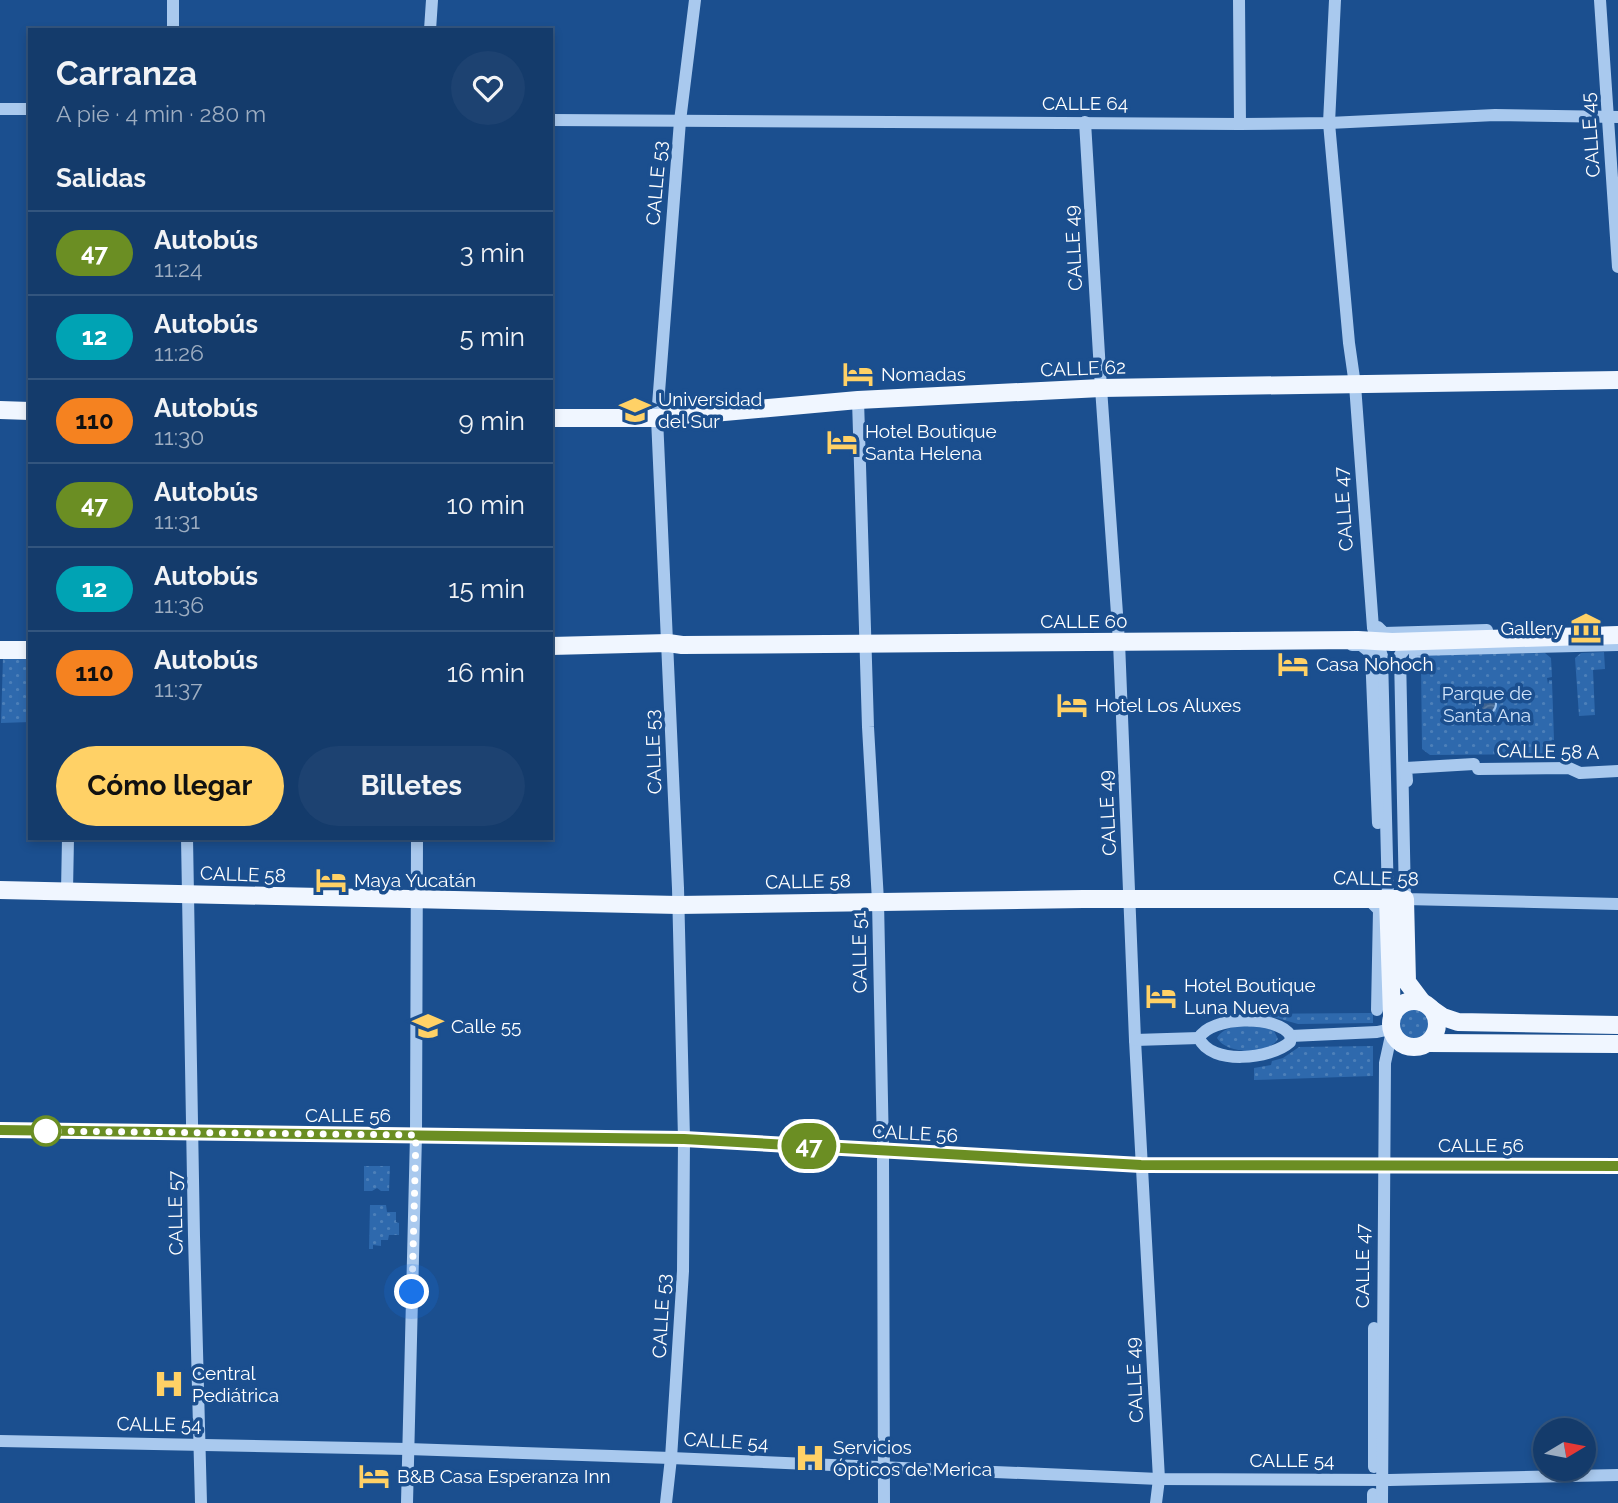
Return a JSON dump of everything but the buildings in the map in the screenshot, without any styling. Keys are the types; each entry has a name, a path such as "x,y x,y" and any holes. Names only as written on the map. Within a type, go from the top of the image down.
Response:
{"main road":[{"name":"CALLE 62","path":"553,418 656,418 858,400 1101,387 1618,380"},
{"path":"0,410 28,411"},
{"name":"CALLE 60","path":"553,646 1120,642 1374,632 1413,650 1618,635"},
{"path":"0,650 28,650"},
{"name":"CALLE 58","path":"0,890 188,892 678,905 1390,896"},
{"name":"CALLE 47","path":"1390,896 1407,982 1428,1006"},
{"name":"CALLE 47","path":"1388,1021 1390,896"},
{"path":"1618,1025 1458,1022 1443,1017 1428,1006 1405,1003 1388,1021 1398,1041 1409,1047 1428,1043 1618,1044"},
{"path":"1428,1006 1438,1025 1428,1043"}],"street":[{"path":"173,0 173,28"},
{"path":"430,28 432,0"},
{"name":"CALLE 53","path":"666,1503 683,1271 684,1139 668,644 656,418 680,121 695,0"},
{"path":"1239,0 1240,124"},
{"name":"CALLE 47","path":"1335,0 1329,123 1355,385 1372,619 1382,656 1390,896"},
{"name":"CALLE 45","path":"1600,0 1613,118 1618,267"},
{"path":"0,109 28,109"},
{"name":"CALLE 64","path":"553,120 1240,124 1329,123 1495,115 1613,118"},
{"name":"CALLE 49","path":"1085,122 1120,642 1135,1040 1159,1479 1156,1503"},
{"name":"CALLE 51","path":"858,400 877,901 883,1150 884,1503"},
{"path":"1374,632 1618,628"},
{"path":"553,639 668,644"},
{"path":"1120,642 1361,645 1371,653 1380,886 1390,896"},
{"path":"0,644 28,644"},
{"path":"553,654 668,644"},
{"path":"1413,650 1618,645"},
{"name":"CALLE 47","path":"1390,896 1404,855 1400,655 1413,650"},
{"path":"0,657 28,657"},
{"name":"CALLE 58 A","path":"1390,896 1406,768 1569,768 1580,773 1618,771"},
{"path":"67,891 68,840"},
{"name":"CALLE 57","path":"187,840 201,1503"},
{"path":"407,1503 416,1135 417,840"},
{"path":"1387,856 1404,855"},
{"name":"CALLE 58","path":"1390,896 1618,904"},
{"path":"1238,1021 1277,1025 1284,1027 1291,1036 1290,1042 1274,1052 1264,1056 1243,1057 1209,1050 1202,1045 1199,1038 1212,1027 1238,1021"},
{"path":"1291,1036 1377,1032 1388,1021"},
{"name":"CALLE 47","path":"1376,1500 1387,1486 1384,1164 1388,1021"},
{"path":"1135,1040 1199,1038"},
{"name":"CALLE 56","path":"0,1130 684,1139 1141,1165 1618,1166"},
{"path":"1374,1467 1376,1179"},
{"path":"1387,1486 1389,1185"},
{"name":"CALLE 54","path":"0,1441 408,1449 1387,1486 1618,1475"}],"green space":[{"path":"1604,652 1605,669 1593,670 1595,715 1579,716 1575,658 1581,653"},
{"name":"Parque de Santa Ana","path":"1545,653 1551,658 1552,677 1547,678 1548,684 1549,680 1552,680 1554,740 1551,740 1553,742 1543,754 1430,755 1422,749 1421,663 1429,655"},
{"path":"3,657 28,657 28,722 1,723"},
{"path":"1415,1008 1427,1012 1431,1024 1427,1036 1415,1040 1403,1036 1399,1024 1403,1012"},
{"path":"1373,1013 1373,1023 1298,1024 1244,1014"},
{"path":"1261,1026 1274,1031 1278,1039 1266,1048 1238,1050 1222,1044 1217,1038 1231,1028"},
{"path":"1373,1046 1373,1076 1254,1080 1254,1068 1271,1065 1272,1061 1283,1058 1299,1047"},
{"path":"364,1166 390,1166 389,1191 377,1188 364,1191"},
{"path":"370,1205 386,1205 387,1212 396,1212 396,1222 399,1223 399,1235 389,1235 388,1240 381,1240 381,1246 373,1245 373,1249 369,1249"}],"water":[{"path":"1482,694 1490,694 1496,704 1490,714 1482,714 1476,708 1476,700"}],"bus line":[{"name":"47","path":"0,1130 684,1139 1141,1165 1618,1166"}],"place":[{"name":"Nomadas","path":"858,374"},
{"name":"Universidad del Sur","path":"635,410"},
{"name":"Hotel Boutique Santa Helena","path":"842,442"},
{"name":"Gallery","path":"1586,628"},
{"name":"Casa Nohoch","path":"1293,664"},
{"name":"Hotel Los Aluxes","path":"1072,705"},
{"name":"Maya Yucatán","path":"331,880"},
{"name":"Hotel Boutique Luna Nueva","path":"1161,996"},
{"name":"Calle 55","path":"428,1026"},
{"name":"Central Pediátrica","path":"169,1384"},
{"name":"Servicios Ópticos de Merica","path":"810,1458"},
{"name":"B&B Casa Esperanza Inn","path":"374,1476"}],"route":[{"path":"46,1131 416,1135 412,1292"}]}
